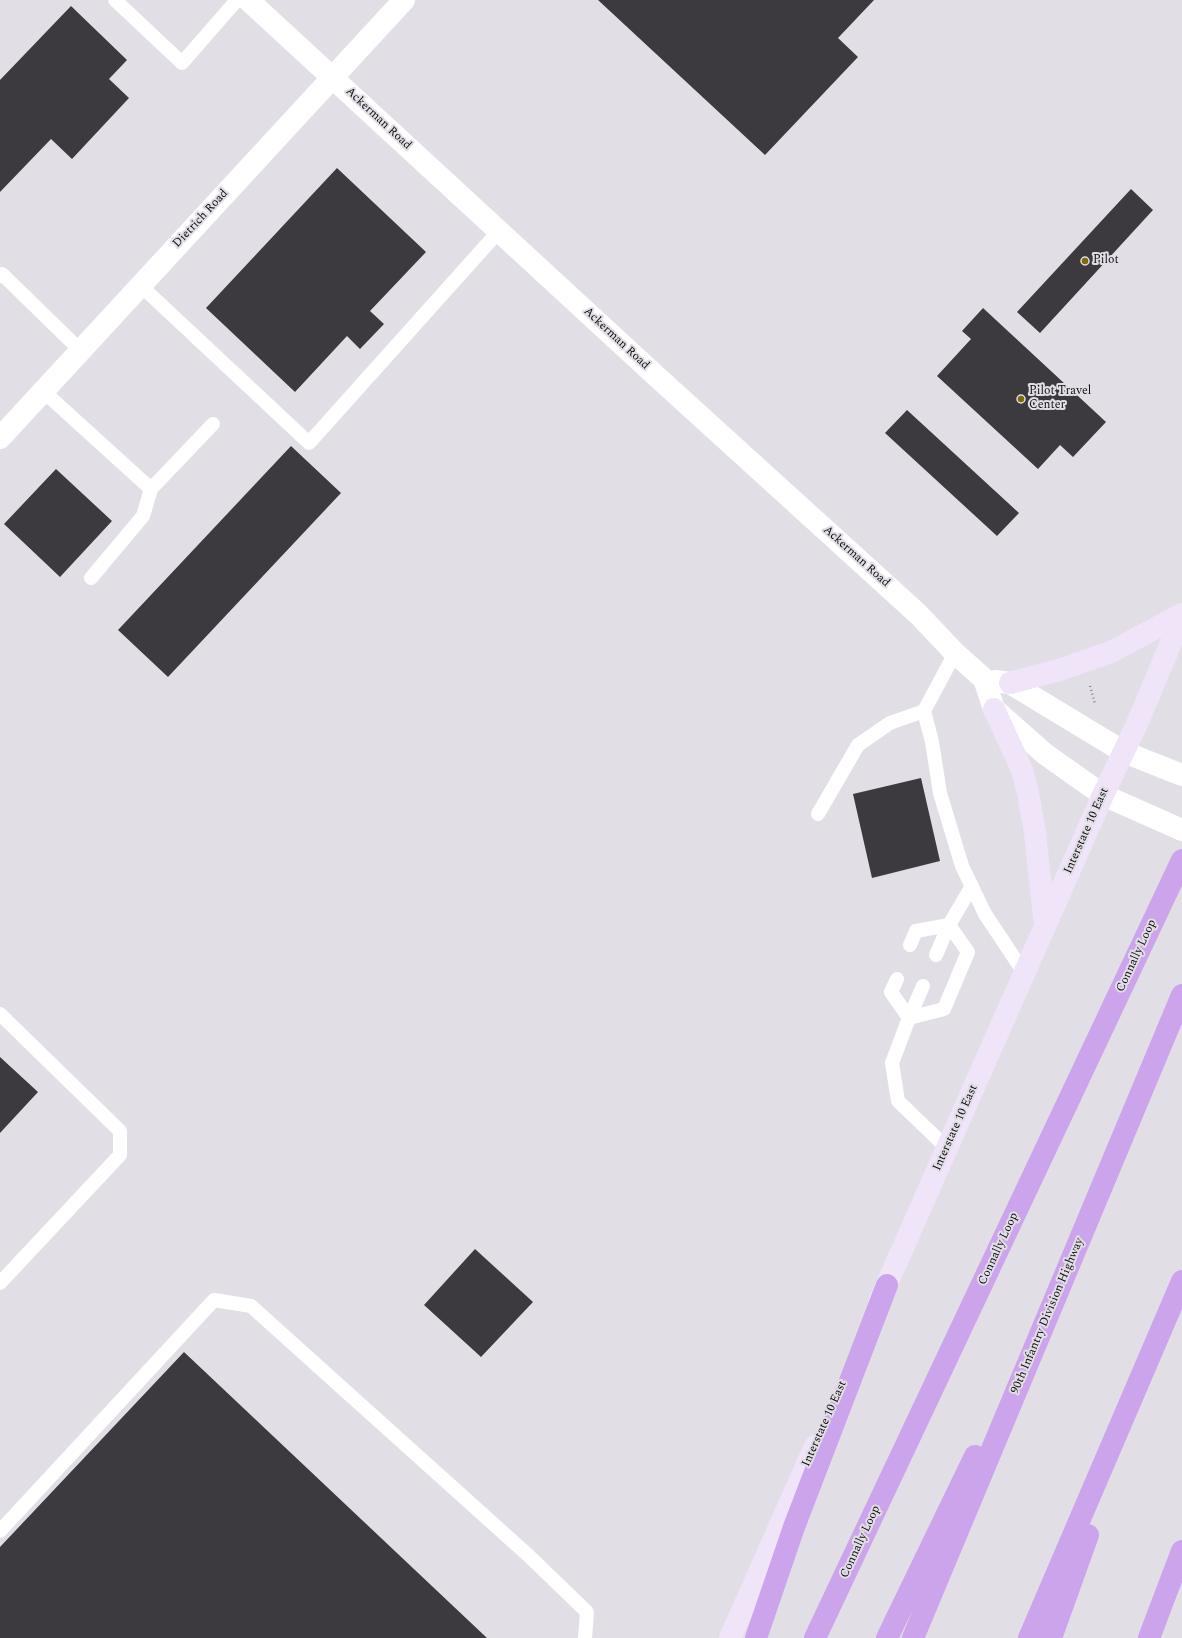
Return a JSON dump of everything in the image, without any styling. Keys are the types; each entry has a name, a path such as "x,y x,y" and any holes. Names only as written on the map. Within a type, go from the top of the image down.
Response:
{"highway":[{"name":"Connally Loop","path":"816,1638 1182,860"},
{"name":"90th Infantry Division Highway","path":"913,1638 1182,995"},
{"path":"886,1638 1085,1228"},
{"path":"1029,1638 1182,1281"},
{"path":"756,1638 794,1527 887,1285"},
{"path":"1051,1638 1168,1315"},
{"path":"1149,1638 1182,1551"}],"main road":[{"path":"1010,683 1059,670 1111,652 1182,615"},
{"name":"Interstate 10 East","path":"730,1638 1025,974 1103,794 1124,752 1182,615"},
{"path":"994,709 1022,770 1028,793 1035,833 1045,927"}],"street":[{"name":"Ackerman Road","path":"248,0 918,614 955,653 984,679 994,709"},
{"name":"Dietrich Road","path":"0,438 404,0"},
{"path":"984,679 1010,683 1124,752 1182,775"},
{"path":"994,709 1045,754 1103,794 1182,830"}],"lane":[{"path":"115,0 182,63 237,0"},
{"path":"140,285 309,443 499,231"},
{"path":"0,276 2,274 80,350"},
{"path":"43,391 151,489"},
{"path":"91,578 143,516 151,489 213,424"},
{"path":"818,814 858,745 890,723 924,711 955,653"},
{"path":"924,711 932,742 940,793 962,866 985,914 1025,974"},
{"path":"936,956 949,926 972,886"},
{"path":"910,945 916,931 949,926"},
{"path":"909,1018 944,1009 968,952 949,926"},
{"path":"897,979 891,992 909,1018"},
{"path":"923,986 892,1063 898,1101 947,1148"},
{"path":"0,1014 120,1131 120,1155 0,1283"},
{"path":"0,1531 214,1300 251,1306 529,1556 587,1612 586,1638"}],"path":[{"path":"1088,679 1095,707"}],"building":[{"path":"598,0 874,0 838,38 858,57 765,155"},
{"path":"71,6 127,60 109,79 129,98 72,159 51,139 0,192 0,80"},
{"path":"337,168 426,252 370,311 384,324 360,349 347,336 295,392 206,308"},
{"name":"Pilot","path":"1131,189 1153,210 1040,333 1017,312"},
{"name":"Pilot Travel Center","path":"983,308 1106,422 1073,457 1060,445 1038,469 937,376 971,339 962,331"},
{"path":"907,410 1019,513 997,536 885,433"},
{"path":"291,446 341,493 168,677 118,630"},
{"path":"56,469 112,521 60,577 4,524"},
{"path":"921,778 940,861 872,878 853,794"},
{"path":"0,1057 38,1092 0,1133"},
{"path":"475,1249 533,1302 481,1357 424,1305"},
{"path":"184,1352 487,1638 0,1638 0,1547"}],"place":[{"name":"Pilot","path":"1085,261"},
{"name":"Pilot Travel Center","path":"1021,399"}]}
